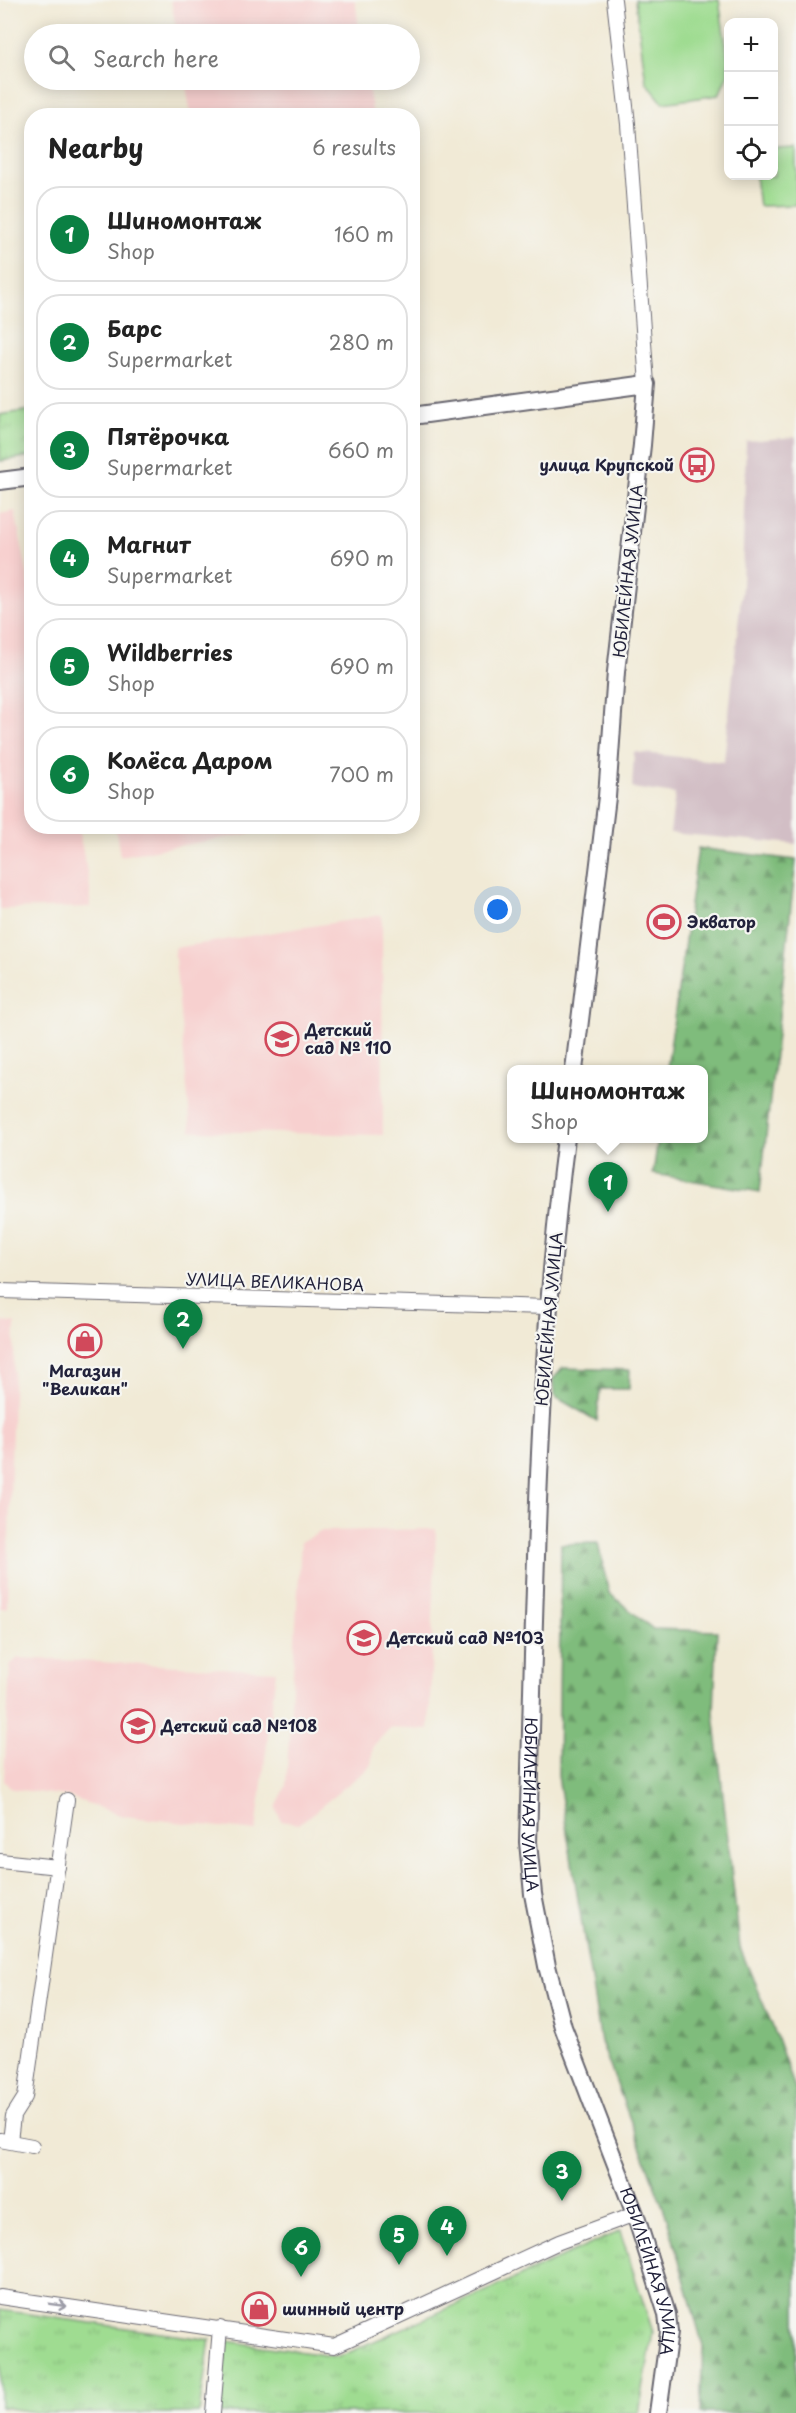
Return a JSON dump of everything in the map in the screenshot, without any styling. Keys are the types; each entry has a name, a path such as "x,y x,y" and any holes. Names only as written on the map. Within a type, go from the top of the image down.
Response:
{"street":[{"name":"ЮБИЛЕЙНАЯ УЛИЦА","path":"575,1065 605,809 616,672 647,384 628,124 614,0"},
{"path":"420,415 647,384"},
{"path":"0,481 24,478"},
{"name":"ЮБИЛЕЙНАЯ УЛИЦА","path":"565,1143 543,1372 536,1531 528,1842 532,1883 547,1966 563,2027 635,2214 667,2314 669,2332 658,2413"},
{"name":"УЛИЦА ВЕЛИКАНОВА","path":"0,1291 548,1307"},
{"path":"32,2146 5,2141 13,2116 25,2097 67,1800"},
{"path":"0,1861 58,1868"},
{"path":"0,2296 334,2346 559,2242 635,2214"},
{"path":"213,2413 220,2328"}],"shaded area":[{"path":"171,0 355,0 359,24 175,24"},
{"path":"187,90 369,90 372,108 190,108"},
{"path":"796,437 796,844 670,833 675,794 632,788 634,752 724,762 742,587 746,441"},
{"path":"15,511 24,557 24,834 79,834 90,887 90,907 0,909 0,514"},
{"path":"116,834 247,834 120,856"},
{"name":"Детский сад № 110","path":"382,915 383,1135 191,1131 174,948"},
{"path":"0,1322 15,1323 7,1608 0,1608"},
{"name":"Детский сад №103","path":"436,1529 429,1730 390,1728 373,1746 371,1766 299,1824 281,1821 276,1808 286,1786 301,1542 322,1531"},
{"name":"Детский сад №108","path":"18,1658 276,1671 256,1831 123,1816 67,1796 13,1789 4,1781 10,1665"}],"green space":[{"path":"635,0 719,0 724,33 724,83 719,95 663,103 646,82"},
{"path":"796,148 796,205 759,206 756,180 778,180 778,149"},
{"path":"24,411 24,457 0,461 0,415"},
{"path":"698,848 796,860 760,1192 653,1174 657,1143 708,1143 708,1065 668,1065"},
{"path":"563,1368 630,1370 629,1389 600,1389 597,1421 554,1396 553,1379"},
{"path":"598,1543 609,1593 653,1629 717,1631 714,1713 740,1948 773,2027 796,2091 796,2413 700,2413 703,2346 667,2218 601,2042 558,1776 561,1544"},
{"path":"620,2231 653,2332 639,2413 218,2413 227,2341 339,2357"},
{"path":"0,2310 210,2340 199,2413 42,2413 0,2407"}],"place":[{"name":"улица Крупской","path":"697,465"},
{"name":"Экватор","path":"664,922"},
{"name":"Детский сад № 110","path":"282,1039"},
{"name":"Шиномонтаж","path":"608,1212"},
{"name":"Магазин \"Великан\"","path":"85,1341"},
{"name":"Барс","path":"183,1349"},
{"name":"Детский сад №103","path":"364,1638"},
{"name":"Детский сад №108","path":"138,1726"},
{"name":"Пятёрочка","path":"562,2201"},
{"name":"Магнит","path":"447,2256"},
{"name":"Wildberries","path":"399,2265"},
{"name":"Колёса Даром","path":"301,2277"},
{"name":"шинный центр","path":"259,2309"}]}
